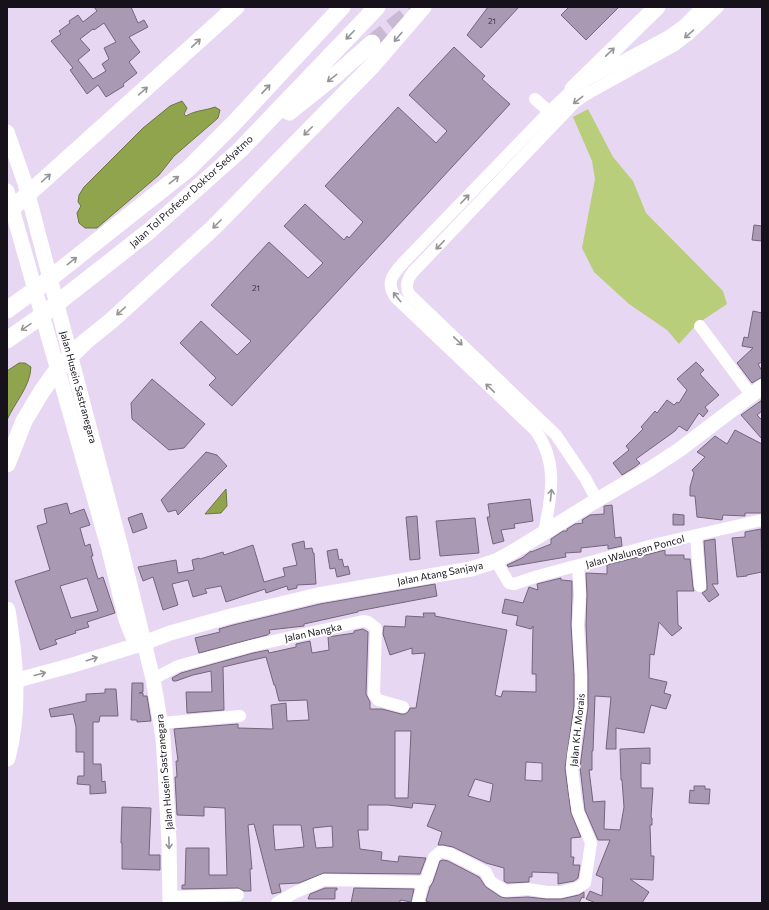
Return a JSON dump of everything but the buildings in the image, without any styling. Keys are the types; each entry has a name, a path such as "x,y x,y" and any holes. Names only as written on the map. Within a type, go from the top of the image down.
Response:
{"highway":[{"path":"7,214 236,7"},
{"name":"Jalan Tol Profesor Doktor Sedyatmo","path":"7,310 43,284 188,169 235,122 342,7"},
{"name":"Jalan Tol Profesor Doktor Sedyatmo","path":"7,340 37,319 148,232 240,150 377,7"},
{"path":"7,464 24,421 60,366 213,228 372,66 423,7"},
{"path":"572,89 657,7"},
{"path":"240,150 338,73 372,43"},
{"path":"7,610 16,681 12,740 7,758"}],"main road":[{"name":"Jalan Husein Sastranegara","path":"7,132 25,183 114,547 126,620 132,636 144,643"},
{"name":"Jalan Husein Sastranegara","path":"8,192 114,547 139,617 152,672 161,723 165,768 169,841 170,900"},
{"name":"Jalan Atang Sanjaya","path":"144,643 170,633 231,616 318,595 457,572 496,561 680,450 757,391"},
{"path":"139,617 145,625 151,629 170,633"},
{"path":"152,672 155,649 170,633"},
{"path":"7,683 73,665 144,643"},
{"path":"110,653 126,654 137,657 152,672"}],"street":[{"path":"597,500 586,478 556,435 409,294 406,286 412,273 553,116 572,89 669,36 702,7"},
{"path":"544,533 552,483 549,458 536,431 396,298 390,285 392,276 397,269 553,116 586,95 675,45 718,7"},
{"path":"535,98 553,116"},
{"path":"700,326 757,391"},
{"name":"Jalan Walungan Poncol","path":"496,561 507,579 514,584 538,576 658,544 762,520"},
{"path":"696,536 700,586"},
{"name":"Jalan KH. Morais","path":"423,882 426,880 434,857 440,852 443,852 451,854 486,872 490,882 505,891 528,889 547,892 577,888 585,883 591,843 578,812 572,767 572,755 581,707 578,625 580,596 578,566"},
{"name":"Jalan Nangka","path":"152,672 251,646 363,621 368,622 376,628 375,698 403,707"},
{"path":"161,723 240,716"},
{"path":"277,903 294,893 324,880 423,882 418,903"},
{"path":"170,900 238,895"}],"shaded area":[{"path":"182,101 187,108 184,114 186,116 215,107 220,110 218,118 174,156 159,175 97,228 85,228 79,223 77,213 81,206 78,202 79,195 84,187 143,128 170,106"},
{"path":"588,109 613,157 633,181 646,213 723,291 727,304 697,324 679,344 667,330 629,304 594,272 582,248 595,179 592,161 573,117"},
{"path":"19,363 25,363 31,367 30,374 25,388 7,420 7,371"},
{"path":"226,489 227,506 221,513 205,514"}],"tunnel":[{"path":"372,43 417,7"}]}
